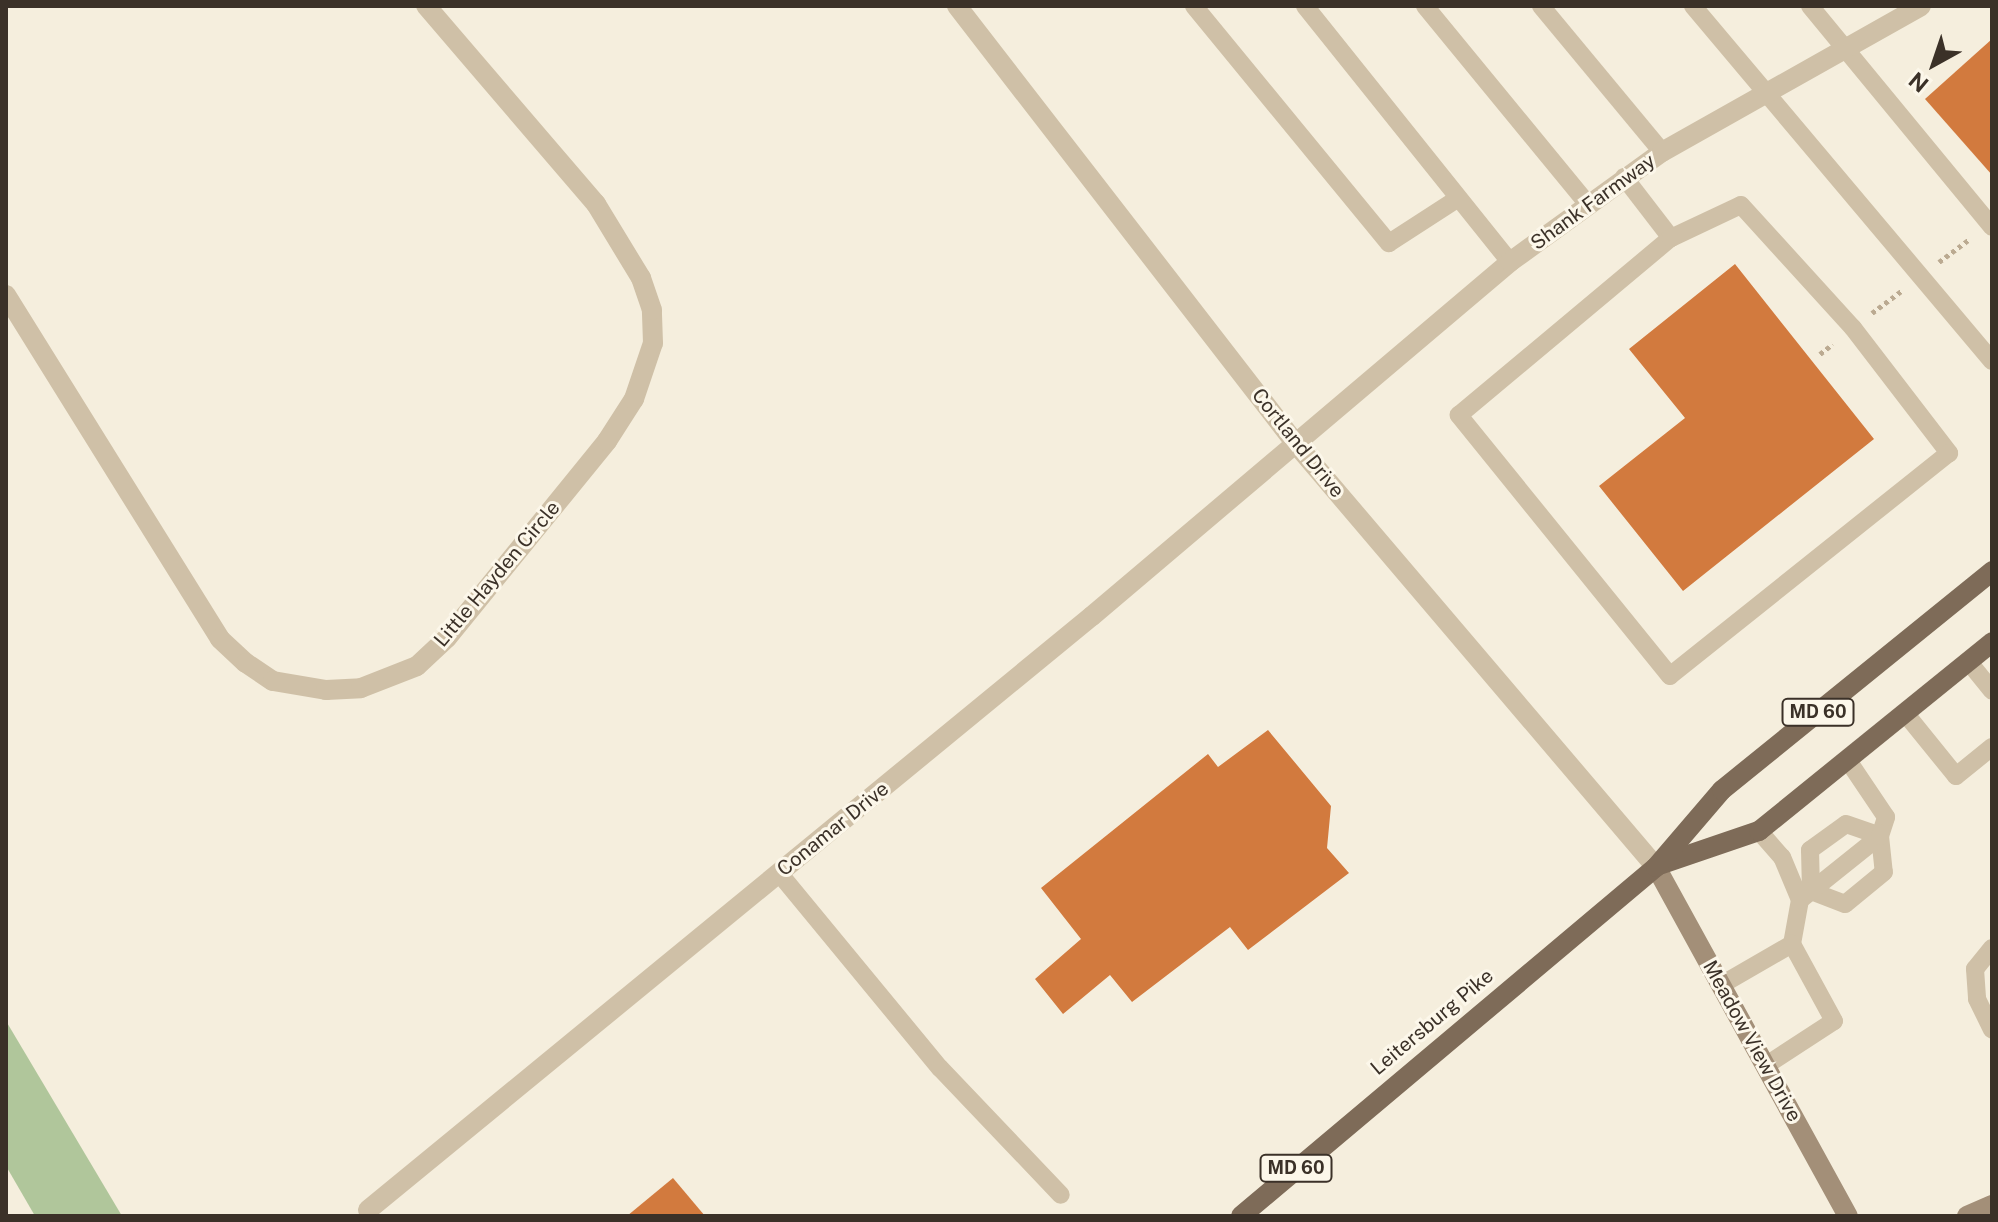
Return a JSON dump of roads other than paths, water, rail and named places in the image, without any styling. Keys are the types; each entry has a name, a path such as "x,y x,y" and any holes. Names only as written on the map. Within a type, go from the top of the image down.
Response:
{"main road":[{"name":"Leitersburg Pike","path":"1241,1216 1656,867 1722,790 1992,571"},
{"name":"Leitersburg Pike","path":"1656,867 1759,831 1992,642"}],"street":[{"name":"Little Hayden Circle","path":"6,295 220,639 246,663 273,681 326,690 361,688 417,666 447,638 607,441 634,399 653,343 652,310 641,278 596,204 426,6"},
{"name":"Cortland Drive","path":"957,6 1296,444 1656,867"},
{"name":"Shank Farmway","path":"1296,444 1510,262 1624,177 1769,90 1921,6"},
{"name":"Conamar Drive","path":"368,1210 1296,444"},
{"name":"Meadow View Drive","path":"1656,867 1848,1216"},
{"path":"1967,1216 1992,1205"}],"lane":[{"path":"1194,6 1389,243 1457,199"},
{"path":"1305,6 1510,262"},
{"path":"1425,6 1587,203"},
{"path":"1541,6 1662,152"},
{"path":"1693,6 1769,90 1992,361"},
{"path":"1810,6 1842,50 1992,227"},
{"path":"1624,177 1671,238"},
{"path":"1741,205 1853,328 1949,453 1670,676 1459,415 1671,238 1741,205"},
{"path":"1968,661 1992,691"},
{"path":"1905,713 1956,776 1992,747"},
{"path":"1759,831 1782,857 1805,896 1845,904 1884,872 1880,836 1886,817 1847,759"},
{"path":"1765,1066 1834,1021 1792,944 1805,896 1810,850 1846,824 1880,836"},
{"path":"1805,896 1880,836"},
{"path":"779,873 940,1068 1061,1195"},
{"path":"1721,985 1792,944"},
{"path":"1992,948 1975,969 1977,999 1992,1030"}]}
